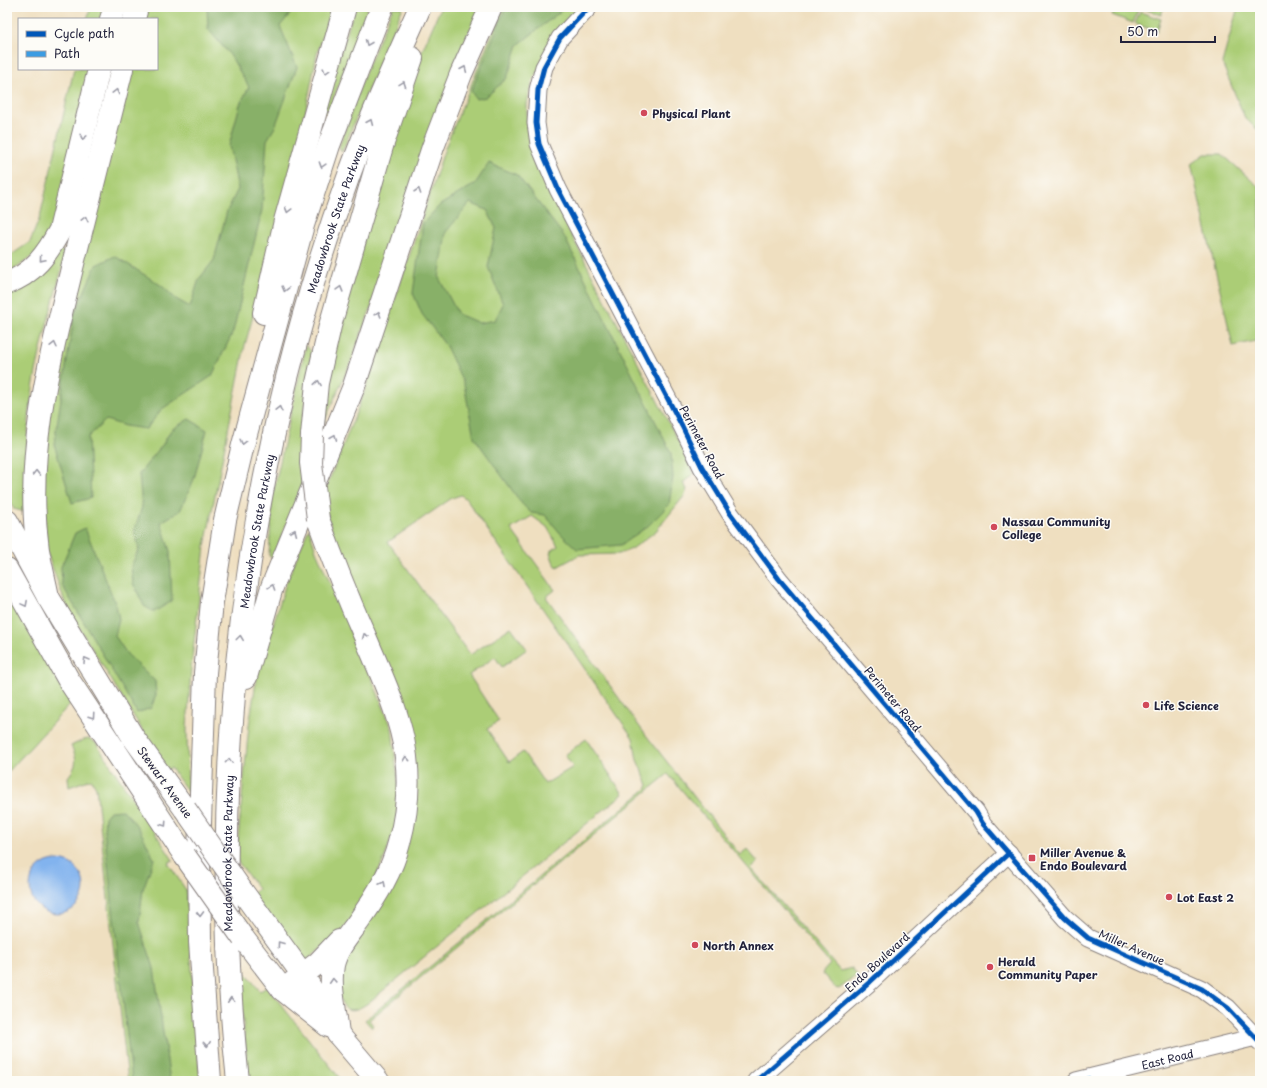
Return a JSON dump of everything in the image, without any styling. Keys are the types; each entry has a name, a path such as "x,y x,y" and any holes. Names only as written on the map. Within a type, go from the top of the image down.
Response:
{"main road":[{"path":"112,18 115,7"},
{"path":"134,18 137,7"},
{"path":"210,1081 200,942 199,860 205,673 212,602 225,520 250,419 303,225 357,68 382,7"},
{"name":"Meadowbrook State Parkway","path":"238,1081 230,986 226,892 226,836 231,732 242,620 254,533 271,448 292,361 320,263 348,176 420,7"},
{"path":"338,1034 332,981 334,964 340,949 379,892 394,860 399,844 406,808 407,761 398,715 333,562 318,519 312,470 312,435 317,383 330,326 382,142 416,48 426,7"},
{"path":"231,732 272,587 345,408 433,147 491,7"},
{"path":"250,419 260,328 295,184 345,9"},
{"path":"7,283 16,280 35,267 47,253 60,230 99,70"},
{"path":"48,597 38,550 36,512 37,448 41,409 59,320 122,70"},
{"name":"Stewart Avenue","path":"7,521 48,597 133,737 303,975 338,1034 378,1081"},
{"name":"Stewart Avenue","path":"7,570 68,680 185,856 243,938 283,990 338,1034"},
{"path":"283,990 318,963 362,917"}],"street":[{"name":"Perimeter Road","path":"589,7 560,38 544,67 538,90 536,123 540,144 558,189 702,467 730,513 779,579 1009,853"},
{"name":"Miller Avenue","path":"1009,853 1065,918 1088,938 1202,989 1228,1008 1258,1038"},
{"name":"Endo Boulevard","path":"756,1081 870,982 1009,853"},
{"name":"East Road","path":"1086,1080 1258,1038"}],"green space":[{"path":"91,7 107,7 104,18 87,18"},
{"path":"143,7 332,7 317,54 295,165 245,345 205,546 191,669 187,728 188,792 171,768 167,770 67,608 46,550 43,432 127,70 158,70 158,18 139,18"},
{"path":"207,7 296,7 280,26 297,67 275,127 267,140 262,210 233,332 212,376 162,409 146,429 125,426 106,420 88,437 91,498 72,503 54,444 74,315 96,265 115,256 162,286 176,299 190,307 199,279 214,260 227,211 238,189 229,146 240,104 249,87 230,55 208,29"},
{"path":"355,7 368,7 328,113 322,111"},
{"path":"393,7 403,7 342,152 339,147 364,76"},
{"path":"441,7 483,7 350,364 318,435 328,372 401,100"},
{"path":"503,7 581,7 533,80 527,104 527,128 532,151 545,184 684,452 693,474 683,483 687,489 685,495 656,531 632,549 619,554 579,555 557,567 550,552 558,546 547,527 532,516 511,529 555,590 546,597 642,730 740,855 747,849 758,862 751,868 840,971 852,968 857,975 839,989 835,988 822,973 830,964 668,774 369,1020 373,1025 372,1028 365,1020 646,789 648,785 637,760 633,738 466,499 461,495 452,498 388,542 470,655 511,627 527,649 502,667 495,657 469,675 499,721 487,729 509,762 523,752 545,784 573,767 565,755 586,739 623,794 368,1003 357,1009 349,1010 340,1000 337,963 372,917 414,777 349,584 322,498 365,390 445,148"},
{"path":"506,7 566,7 518,45 507,78 486,97 476,99 471,91"},
{"path":"1115,7 1127,7 1138,11 1133,23 1112,15"},
{"path":"1138,7 1164,7 1161,15"},
{"path":"1238,7 1260,7 1260,132 1245,118 1222,63"},
{"path":"1140,12 1161,19 1157,31 1135,24"},
{"path":"74,70 92,70 54,224 42,249 7,275 7,258 30,242 40,217"},
{"path":"1205,154 1222,154 1260,188 1260,340 1233,346 1191,164"},
{"path":"489,163 517,175 564,236 671,453 673,477 669,505 648,526 621,545 577,549 562,535 545,515 531,513 522,504 474,437 464,384 446,346 422,314 413,293 423,223 440,205 475,184","holes":["470,203 487,210 496,228 488,267 503,304 495,320 479,323 458,314 439,278 446,232"]},
{"path":"59,249 66,253 36,370 30,409 25,512 14,509 7,495 7,293"},
{"path":"306,345 312,353 303,415 300,453 302,487 273,557 269,556 272,498"},
{"path":"189,419 207,430 194,479 180,511 161,522 170,551 172,601 154,612 144,606 133,583 131,566 139,549 134,532 142,507 139,474 163,444 171,430"},
{"path":"85,528 116,605 119,619 115,636 127,654 155,681 156,695 151,708 137,713 62,585 61,567 75,533"},
{"path":"309,528 316,551 348,623 360,664 364,660 392,728 399,790 396,825 385,857 367,896 343,930 306,961 252,895 258,889 236,859 249,725 261,651 265,650 286,583"},
{"path":"7,592 71,703 7,773"},
{"path":"89,739 96,743 173,860 168,863 186,890 200,1081 128,1081 96,787 91,779 69,787 68,777 76,762 71,746 83,740"},
{"path":"122,810 137,826 154,859 143,889 139,922 154,968 170,1081 132,1081 104,830 105,817 110,811"},
{"path":"240,966 260,991 267,987 342,1081 249,1081 240,991"}],"water":[{"path":"52,860 62,860 72,864 80,872 84,882 84,892 80,902 72,910 62,914 52,914 42,910 34,902 30,892 30,882 34,872 42,864"}],"marked path":[{"path":"1076,1081 1090,1078"}],"cycle path":[{"path":"589,7 560,38 544,67 538,90 536,123 539,144 558,189 702,467 730,513 779,579 976,812 983,824 1065,918 1088,938 1202,989 1228,1008 1260,1042"},
{"path":"756,1081 870,982 1009,853"}],"place":[{"name":"Physical Plant","path":"644,113"},
{"name":"Nassau Community College","path":"994,527"},
{"name":"Life Science","path":"1146,705"},
{"name":"Miller Avenue & Endo Boulevard","path":"1032,858"},
{"name":"Lot East 2","path":"1169,897"},
{"name":"North Annex","path":"695,945"},
{"name":"Herald Community Paper","path":"990,967"}]}
